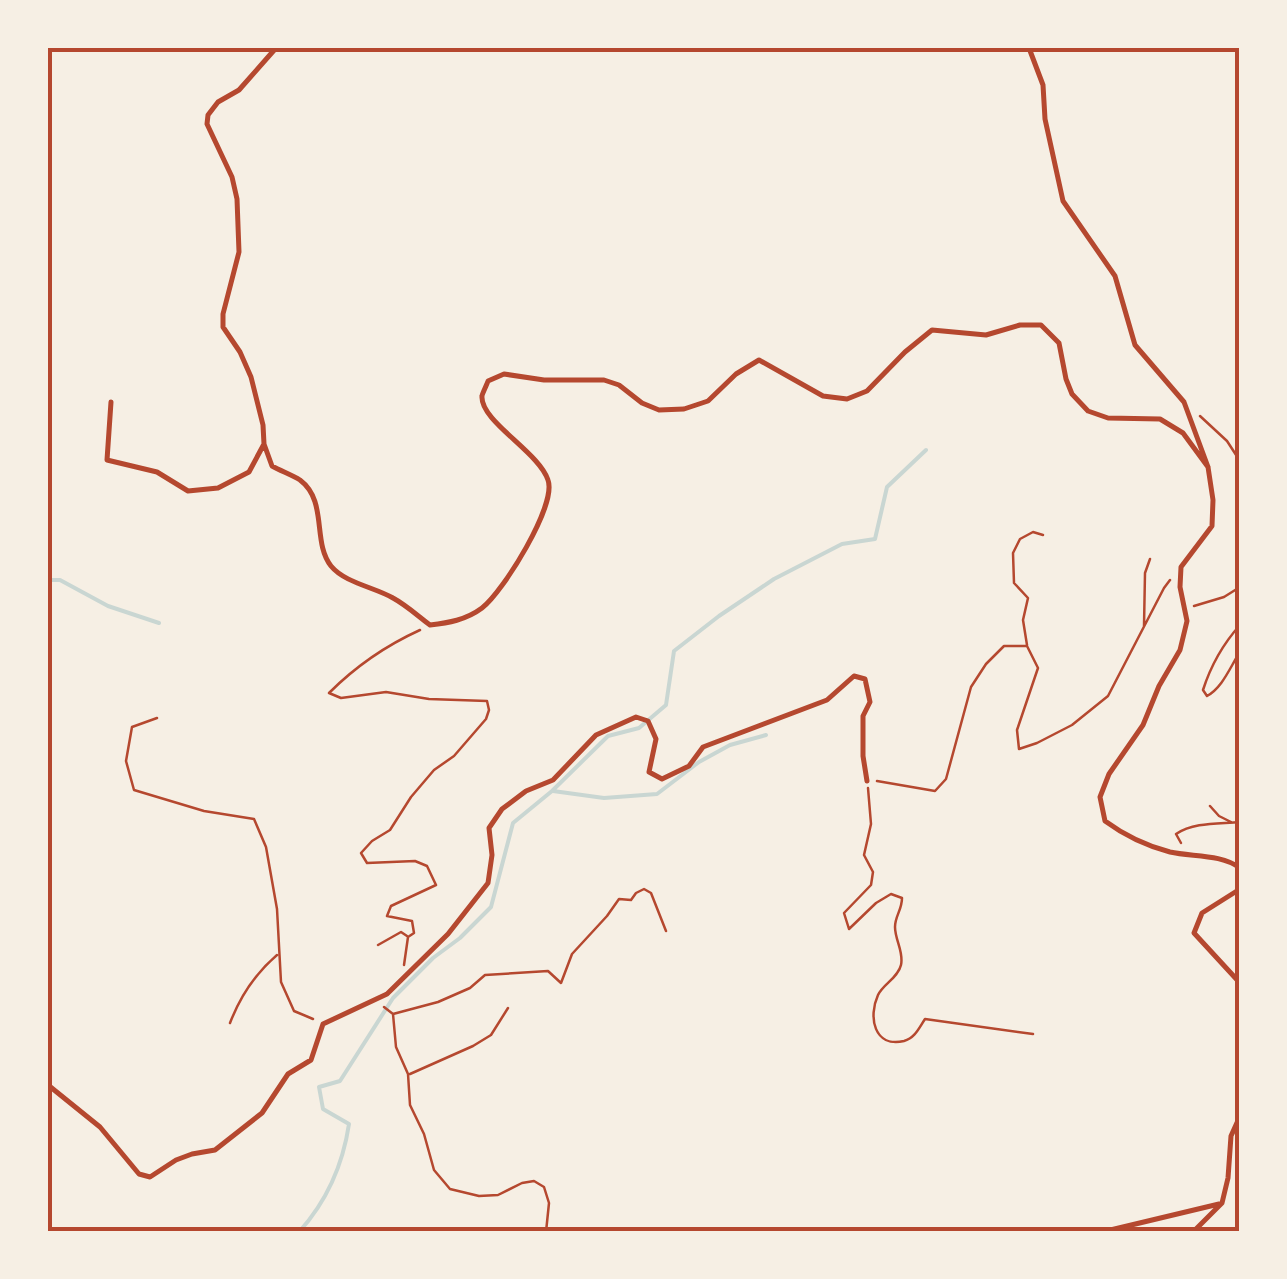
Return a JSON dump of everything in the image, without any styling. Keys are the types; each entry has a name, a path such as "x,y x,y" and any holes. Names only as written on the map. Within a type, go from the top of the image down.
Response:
{"street":[{"path":"276,48 239,90 218,102 208,114 207,124 232,177 237,199 239,252 223,327 251,377 272,466 303,482 313,497 322,548 329,564 340,575 396,599 430,625 454,622 482,608 500,589 542,519 547,503 550,483 542,468 486,412 482,395 488,381 504,374 544,380 604,380 659,410 684,409 708,401 736,374 758,360 823,396 848,399 868,391 932,330 986,335 1020,325 1041,324 1060,344 1072,394 1088,411 1108,418 1160,420 1183,433 1208,467"},
{"path":"1029,48 1043,85 1045,119 1063,201 1115,276 1135,344 1184,402 1208,467 1213,500 1212,526 1181,567 1180,587 1187,621 1180,650 1143,725 1110,774 1100,797 1105,821 1124,835 1168,851 1230,861 1240,868"},
{"path":"112,402 107,460 156,472 188,491 218,488 249,472 264,444"},
{"path":"48,1085 100,1127 139,1174 150,1177 176,1160 215,1150 262,1113 288,1074 311,1060 323,1024 387,994 448,934 488,884 492,855 489,828 502,809 526,791 553,780 596,735 636,717 648,721 656,739 649,772 662,779 689,766 703,747 827,700 854,676 865,679 870,702 863,716 867,780"},
{"path":"1240,889 1202,913 1194,933 1240,983"},
{"path":"1194,1232 1222,1203 1231,1136 1240,1116"},
{"path":"1102,1232 1222,1203"}],"path":[{"path":"1184,402 1226,440 1238,460 1240,474"},
{"path":"1043,536 1033,532 1020,540 1013,553 1014,583 1028,598 1023,620 1027,646 1038,668 1017,730 1019,748 1072,725 1108,696 1164,588 1181,567"},
{"path":"1144,628 1144,573 1150,558"},
{"path":"1183,604 1194,606 1224,597 1240,587"},
{"path":"402,980 408,937 414,933 412,921 387,916 391,906 436,885 427,866 415,861 368,863 361,853 390,830 434,770 454,756 486,719 488,701 429,699 386,692 341,698 330,693 395,641 430,625"},
{"path":"1240,625 1220,650 1207,676 1203,690 1207,696 1222,682 1240,652"},
{"path":"1027,646 1004,646 971,687 946,779 935,791 867,780 872,824 864,855 873,872 871,885 844,913 849,929 876,903 892,894 902,898 902,908 895,920 902,958 900,970 879,992 872,1012 873,1028 880,1037 890,1042 904,1041 913,1037 925,1019 1033,1034"},
{"path":"157,718 132,727 126,761 134,790 204,811 254,819 266,847 277,910 282,982 294,1010 323,1024"},
{"path":"1210,806 1232,823"},
{"path":"1190,849 1179,842 1176,834 1195,826 1240,822"},
{"path":"393,1014 438,1002 470,988 485,974 548,971 561,983 572,954 619,899 631,900 644,889 651,893 666,931"},
{"path":"378,945 401,932 408,937"},
{"path":"230,1023 238,1002 278,954"},
{"path":"374,1000 393,1014 396,1047 408,1074 410,1104 434,1170 450,1188 479,1196 498,1195 534,1181 544,1187 549,1204 546,1232"},
{"path":"408,1074 491,1035 508,1008"}],"waterway":[{"path":"299,1232 332,1181 349,1124 323,1109 319,1087 340,1081 393,998 491,907 513,823 608,736 639,728 666,705 674,651 774,579 842,544 875,539 887,487 926,450"},
{"path":"48,580 60,580 108,606 159,623"},
{"path":"553,791 604,798 657,794 699,762 730,745 766,735"}]}
